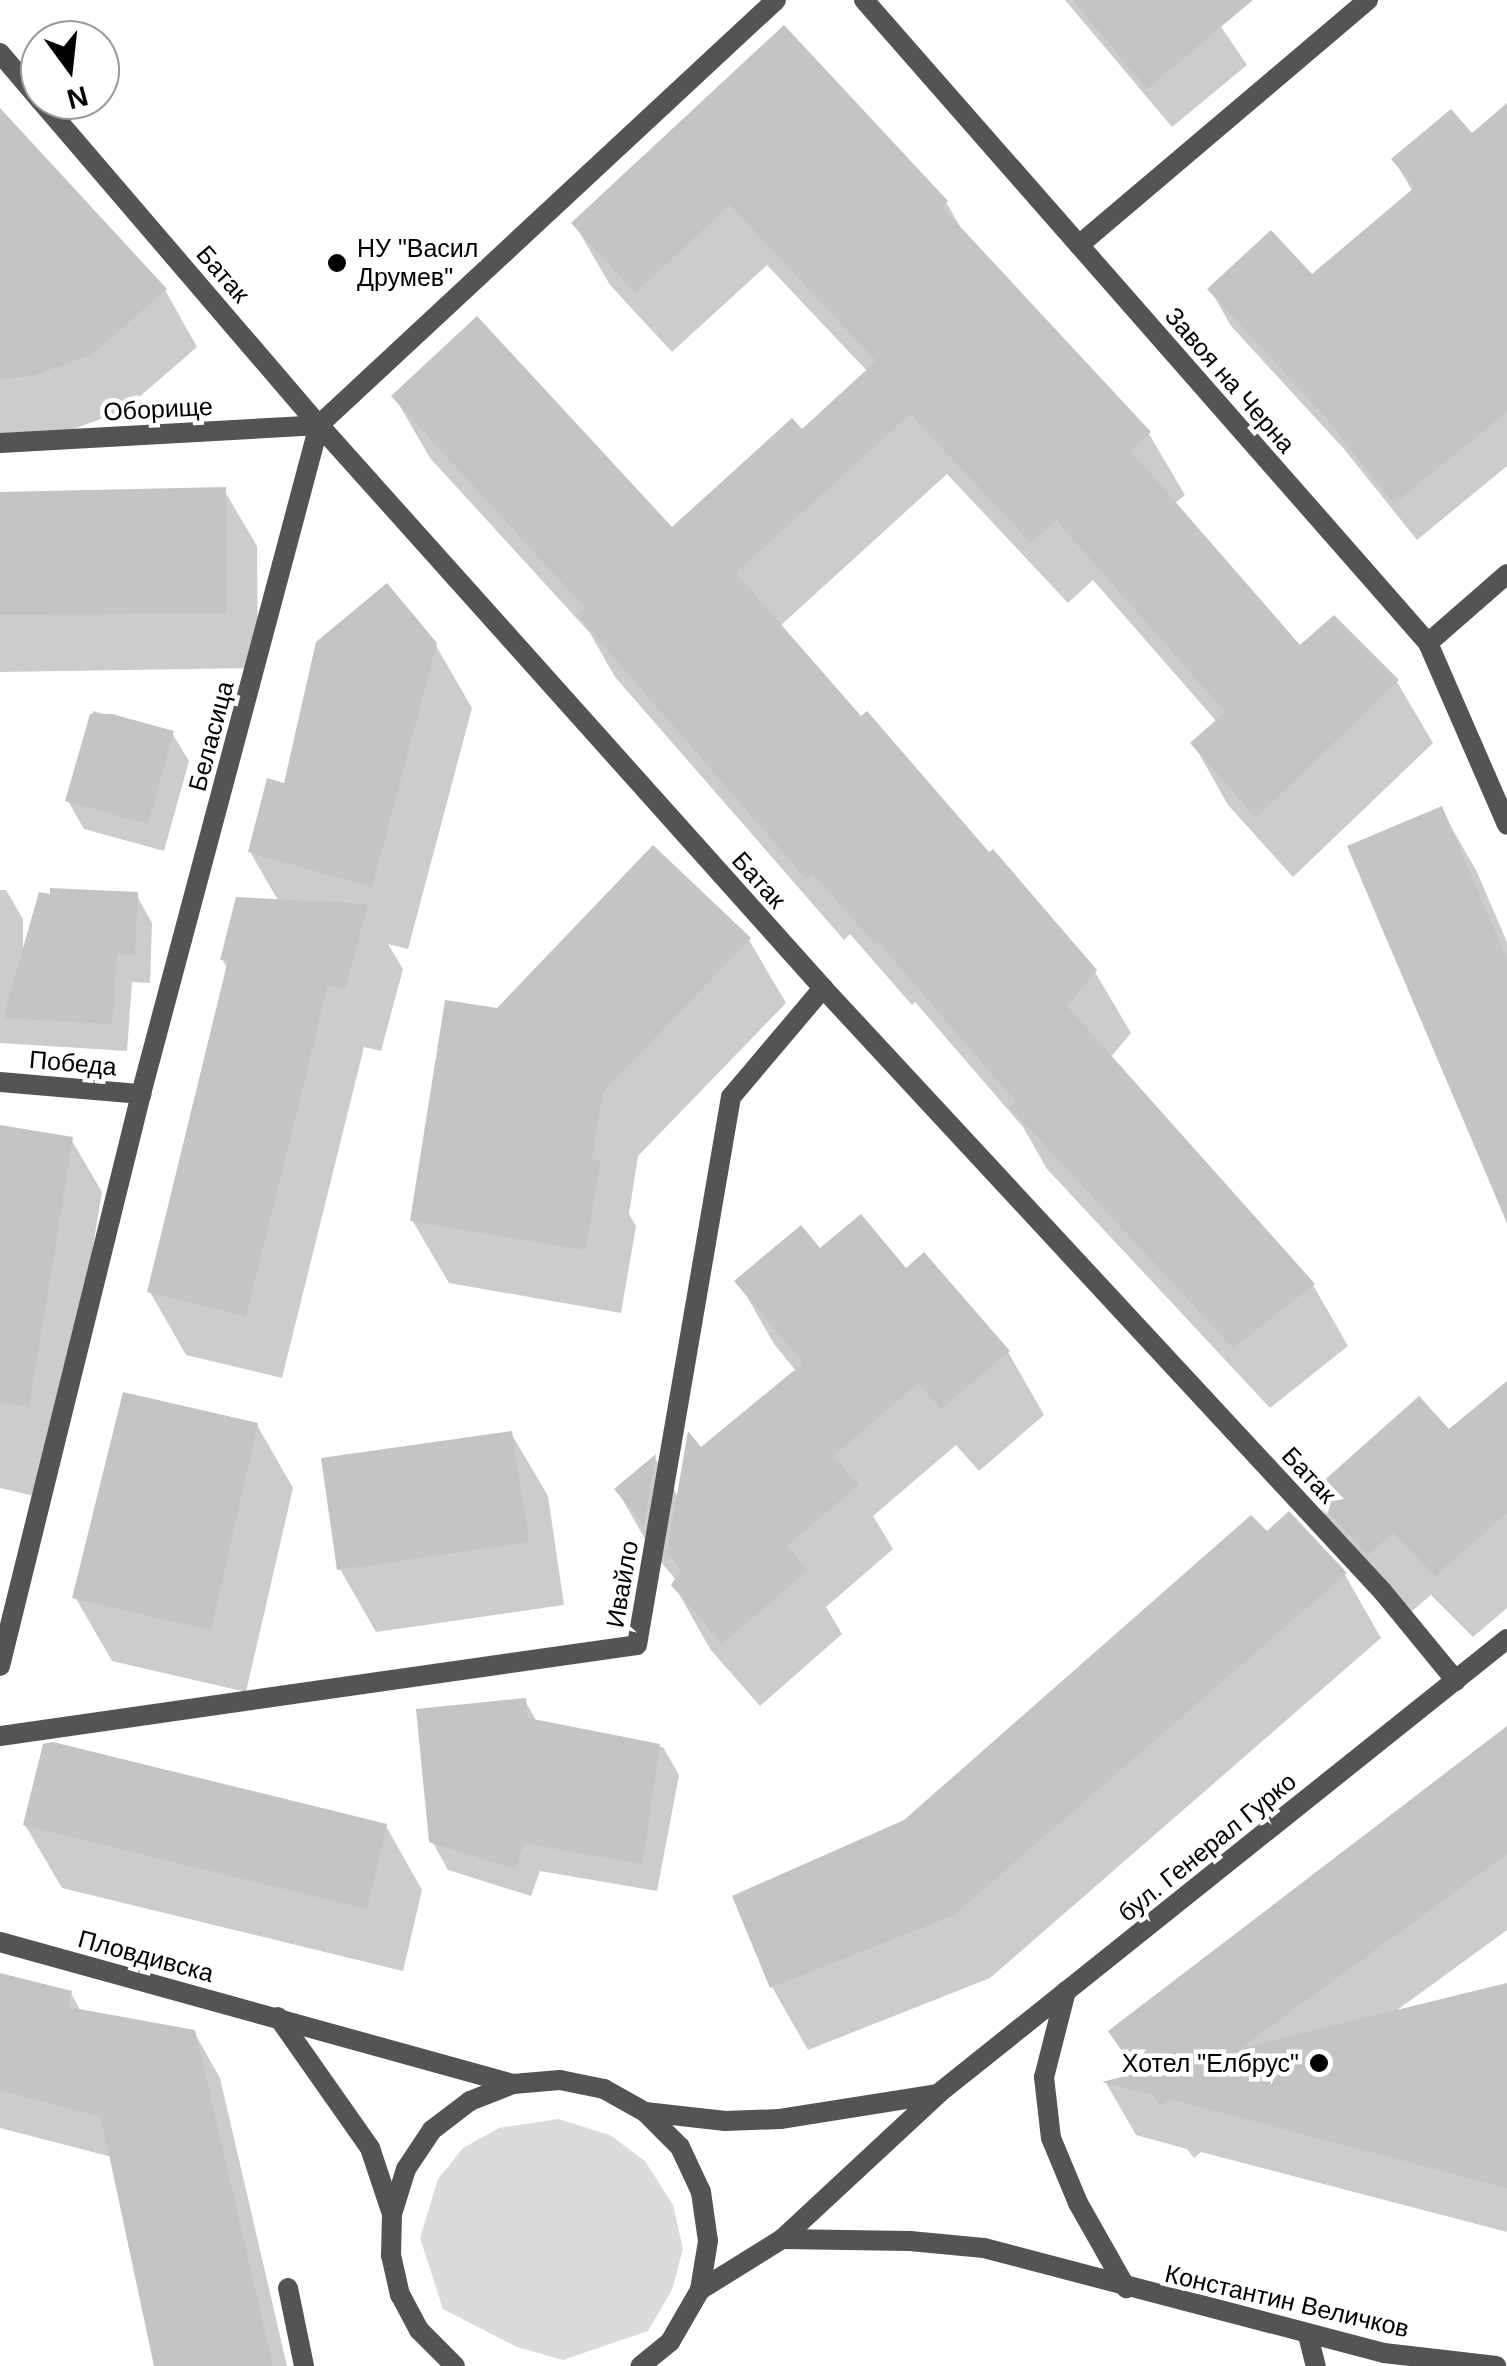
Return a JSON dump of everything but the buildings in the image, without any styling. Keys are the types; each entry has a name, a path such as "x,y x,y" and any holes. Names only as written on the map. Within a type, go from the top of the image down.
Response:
{"street":[{"path":"319,425 776,0"},
{"name":"Завоя на Черна","path":"864,0 1428,643 1507,826"},
{"path":"1079,245 1368,0"},
{"name":"Батак","path":"0,53 20,76"},
{"name":"Батак","path":"57,120 319,425 822,988 1383,1592 1456,1681"},
{"name":"Оборище","path":"0,444 319,425"},
{"name":"Беласица","path":"0,1666 141,1094 319,425"},
{"path":"1428,643 1507,574"},
{"name":"Ивайло","path":"0,1736 637,1645 730,1097 822,988"},
{"name":"Победа","path":"0,1082 141,1094"},
{"name":"бул. Генерал Гурко","path":"700,2290 782,2239 939,2094 1507,1639"},
{"name":"Пловдивска","path":"0,1942 513,2084"},
{"path":"1066,1991 1044,2076 1051,2138 1078,2203 1126,2288"},
{"path":"278,2017 370,2148 392,2214"},
{"path":"431,2366 419,2330 400,2295 391,2255 392,2214 406,2169 432,2130 470,2101 513,2084 560,2080 590,2086 645,2112 726,2120 780,2119 939,2094"},
{"path":"640,2366 670,2342 700,2290 708,2241 701,2192 680,2147 645,2112"},
{"name":"Константин Величков","path":"782,2239 910,2240 984,2248 1384,2353 1496,2366"},
{"path":"288,2288 304,2366"},
{"path":"419,2330 455,2366"},
{"path":"1308,2335 1316,2366"}],"shaded area":[{"path":"558,2119 610,2135 645,2161 673,2205 683,2249 672,2290 648,2331 563,2360 517,2347 443,2309 420,2238 438,2179 463,2148 499,2128"}],"place":[{"name":"НУ \"Васил Друмев\"","path":"337,263"},
{"name":"Хотел \"Елбрус\"","path":"1319,2063"}]}
